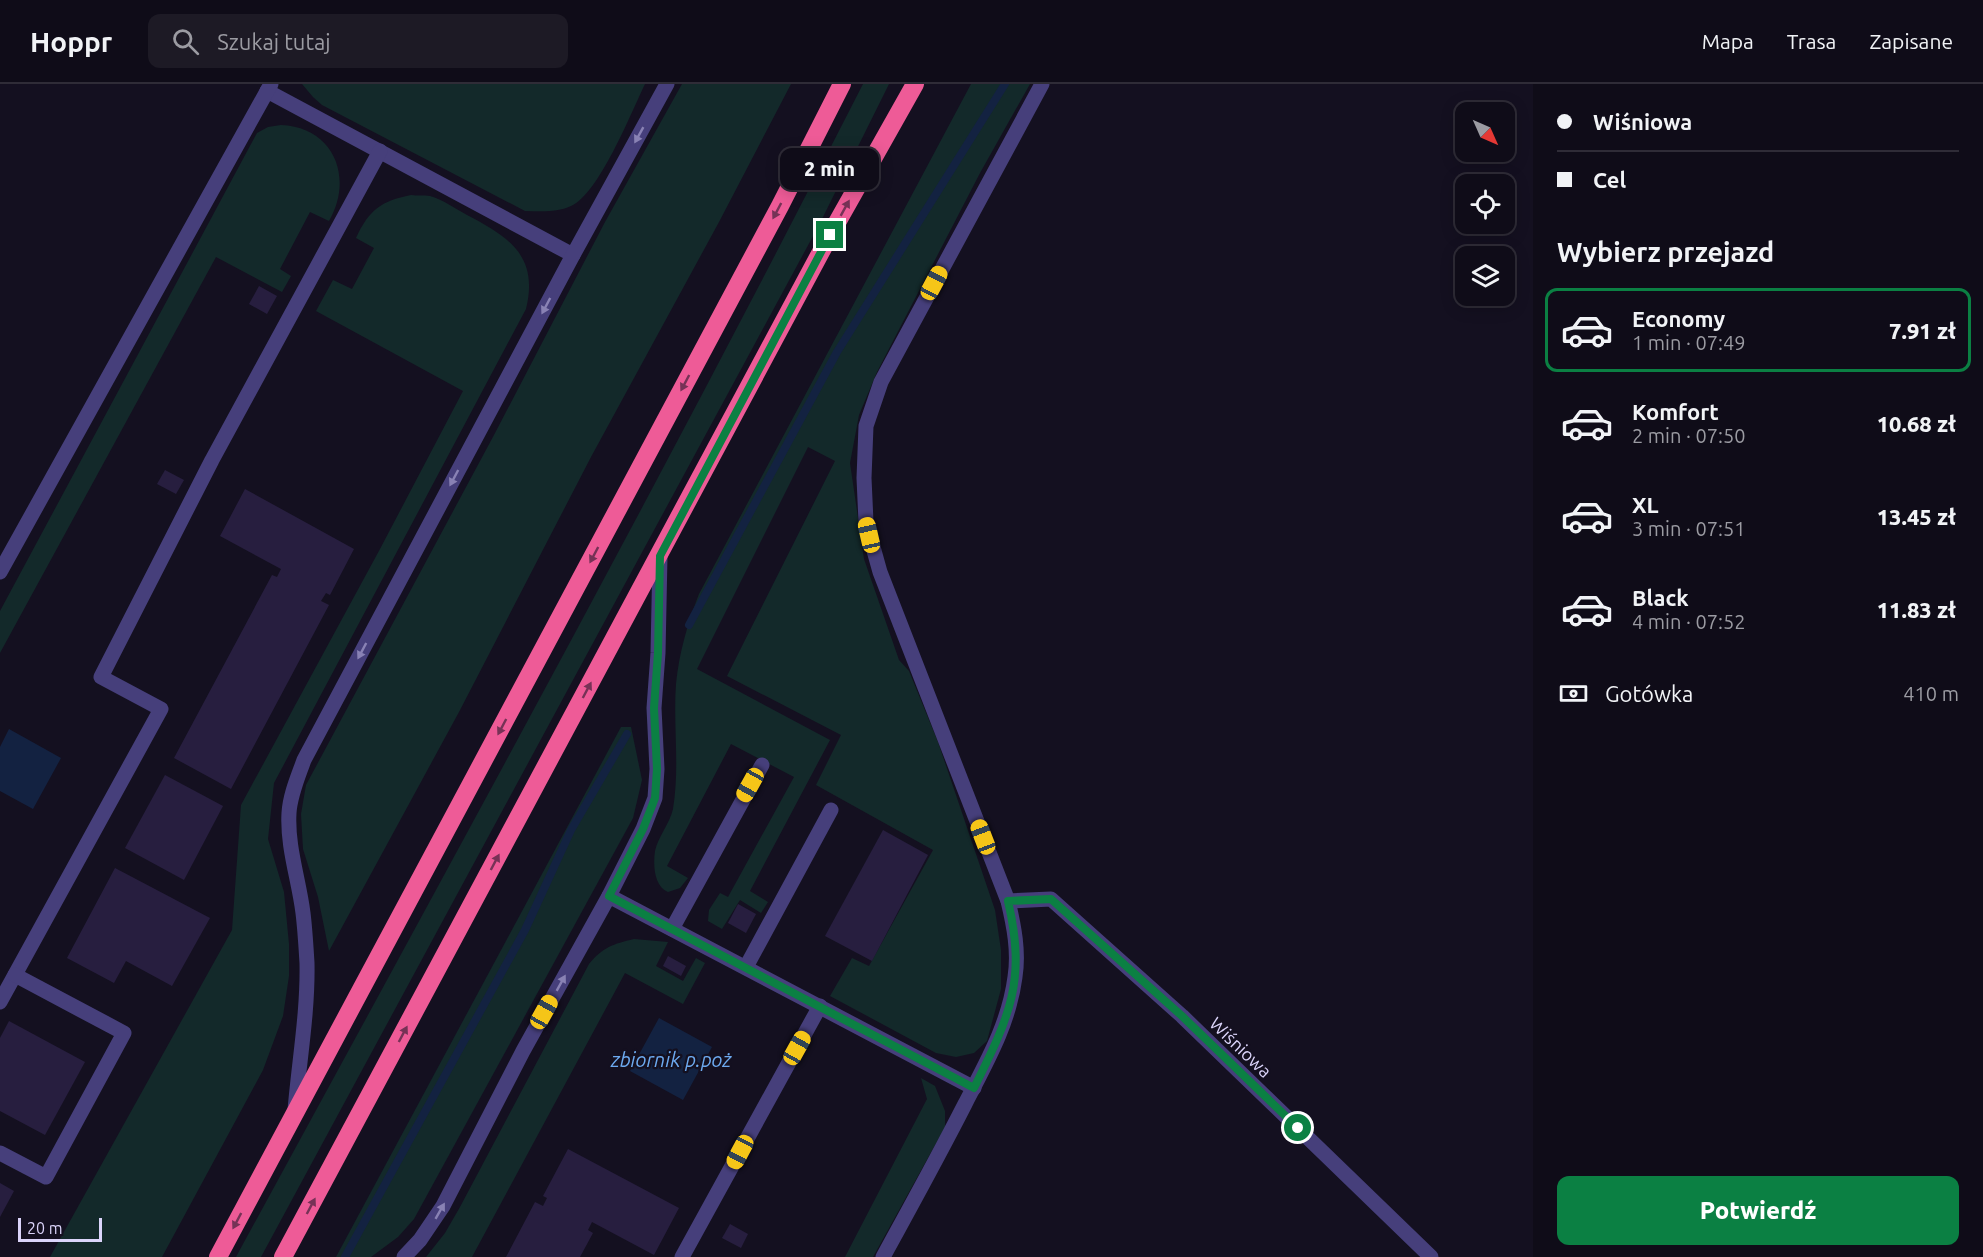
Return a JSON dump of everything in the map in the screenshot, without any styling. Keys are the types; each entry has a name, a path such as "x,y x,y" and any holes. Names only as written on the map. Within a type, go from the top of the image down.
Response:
{"highway":[{"path":"218,1257 774,217 842,84"},
{"path":"283,1257 830,235 915,84"}],"street":[{"path":"294,1114 299,1054 307,1002 307,963 303,914 290,841 288,814 290,800 304,760 573,255 667,84"},
{"path":"883,1257 1000,1035 1013,995 1016,953 1014,926 1008,901 880,572 866,522 864,478 866,426 881,382 1042,84"},
{"path":"0,572 269,87 380,151 573,255"},
{"path":"0,1002 161,710 101,676 212,460 380,151"},
{"path":"404,1257 420,1240 443,1206 523,1051 609,896 643,829 655,798 657,769 654,708 658,653 660,556"},
{"path":"672,928 762,765"},
{"path":"746,967 831,810"},
{"path":"609,896 974,1088"},
{"name":"Wiśniowa","path":"1008,901 1051,899 1182,1016 1431,1257"},
{"path":"0,1153 46,1177 124,1033 15,975"},
{"path":"682,1257 820,1006"}],"green space":[{"path":"302,84 645,84 603,170 582,199 560,210 525,211 322,105"},
{"path":"682,84 791,84 591,457 459,712 329,951 318,897 303,849 301,814 306,785 494,435 605,222"},
{"path":"863,84 889,84 819,225 261,1257 236,1257 632,526"},
{"path":"971,84 1030,84 980,173 877,372 859,415 850,463 864,559 899,660 909,671 938,742 995,910 1001,950 1001,989 987,1041 974,1053 956,1057 936,1053 830,996 852,958 869,966 933,850 816,785 841,735 727,676 835,461 808,447 697,669 830,740 750,891 768,902 761,913 740,900 722,929 708,921 709,910 720,893 728,897 794,777 731,744 667,866 688,878 680,888 668,892 657,880 654,862 655,851 673,809 676,778 677,672 684,638 699,594"},
{"path":"281,125 299,128 314,135 326,145 334,158 339,172 340,188 329,221 310,212 280,269 291,276 282,292 216,257 0,653 0,611 257,133 268,127"},
{"path":"411,195 439,199 508,240 524,262 528,275 529,291 526,309 274,783 268,839 284,892 289,944 289,976 283,1016 263,1070 162,1257 50,1257 232,930 241,805 463,391 316,311 333,280 352,289 374,248 356,238 366,220 384,204"},
{"path":"621,727 631,727 642,780 633,818 414,1219 398,1237 371,1257 336,1257"},
{"path":"634,939 668,942 656,966 683,981 696,958 705,963 683,1004 625,973 472,1257 426,1257 445,1233 460,1207 589,964 609,947"},
{"path":"921,1078 935,1086 945,1111 945,1127 873,1257 845,1257 927,1099"}],"water":[{"path":"9,729 61,758 33,809 0,791 0,747"},
{"name":"zbiornik p.poż","path":"659,1018 712,1047 683,1100 630,1071"}],"building":[{"path":"259,286 277,296 267,314 249,304"},
{"path":"165,470 184,480 176,494 157,484"},
{"path":"245,489 354,549 330,595 326,593 321,601 329,605 231,789 174,758 272,575 277,577 281,569 220,536"},
{"path":"165,775 223,806 184,880 125,848"},
{"path":"883,830 928,855 872,961 825,936"},
{"path":"115,868 210,918 172,986 126,961 114,983 67,958"},
{"path":"738,904 756,914 746,933 728,923"},
{"path":"668,956 686,966 681,976 663,966"},
{"path":"9,1021 85,1062 45,1135 0,1111 0,1038"},
{"path":"568,1149 679,1208 654,1255 592,1222 588,1230 593,1233 580,1257 506,1257 535,1202 543,1206 547,1198 543,1196"},
{"path":"0,1183 14,1191 0,1217"},
{"path":"730,1224 748,1234 741,1248 722,1238"}],"waterway":[{"path":"689,625 837,352 1005,84"},
{"path":"345,1257 525,930 571,830 627,734"}],"route":[{"path":"830,235 660,556 658,653 654,708 657,769 655,798 643,829 609,896 974,1088 1000,1035 1013,995 1016,953 1014,926 1008,901 1051,899 1182,1016 1298,1128"}]}
